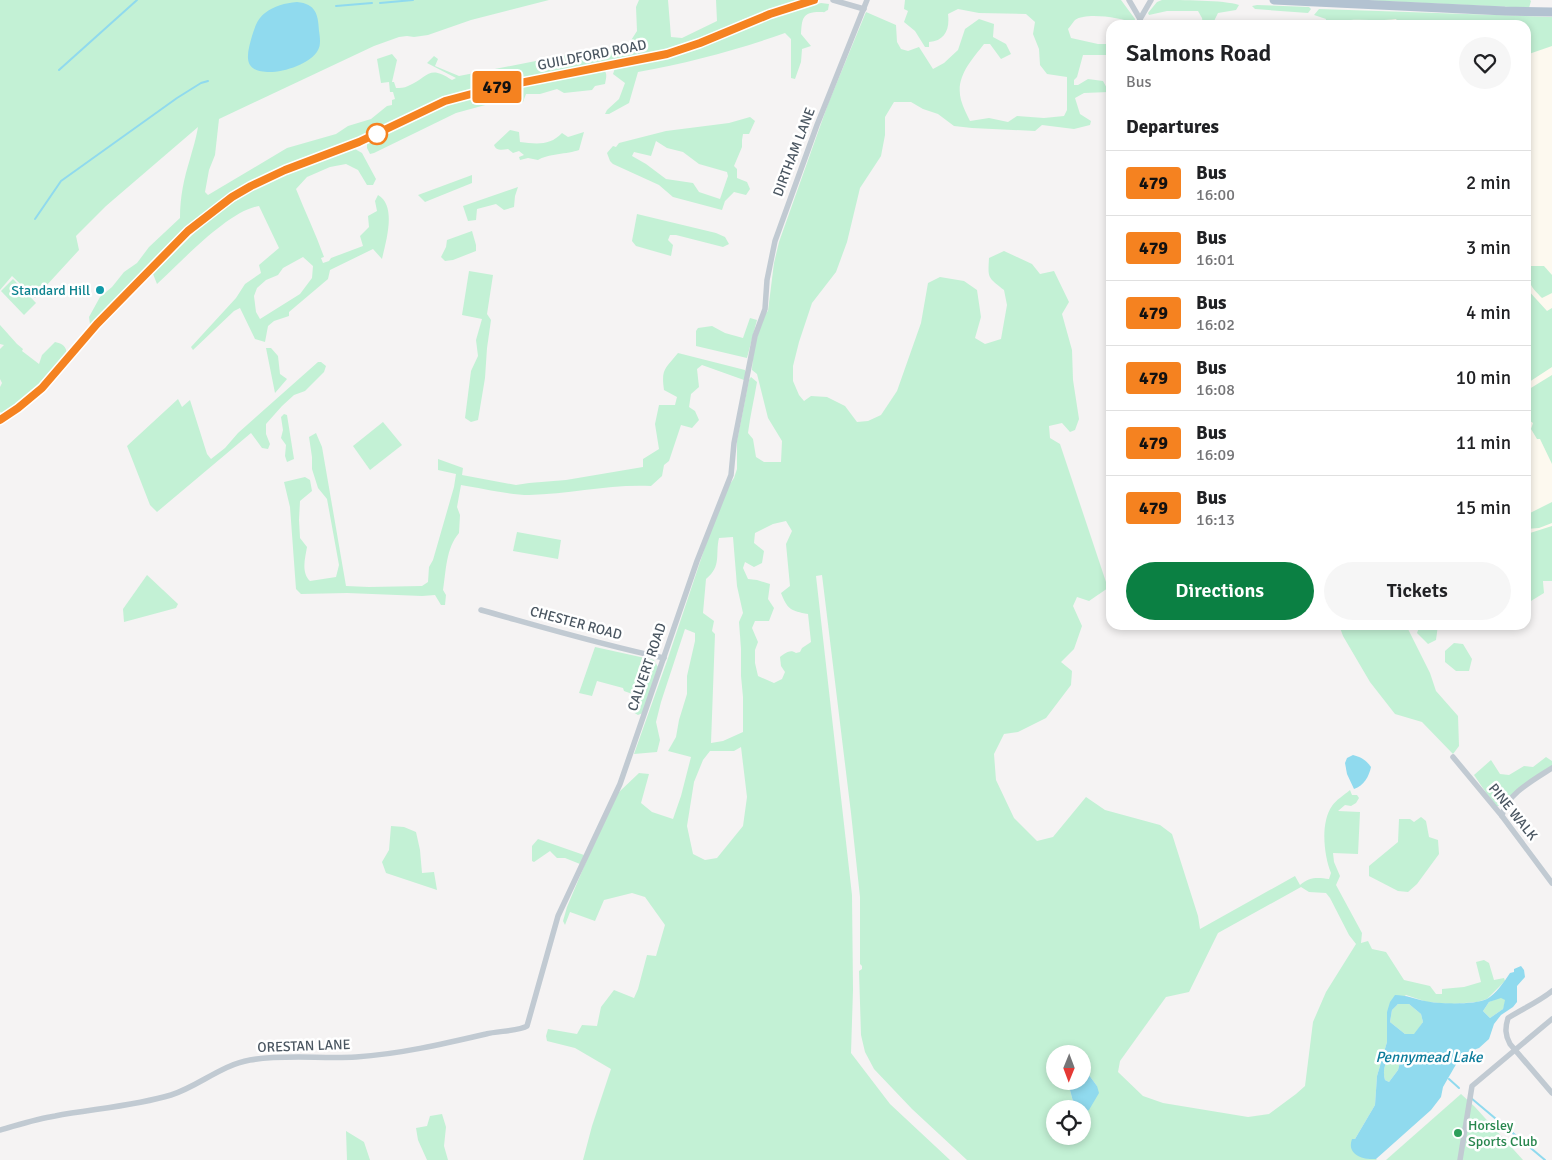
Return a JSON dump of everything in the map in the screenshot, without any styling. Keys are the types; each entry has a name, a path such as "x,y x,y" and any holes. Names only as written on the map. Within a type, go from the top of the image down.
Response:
{"main road":[{"name":"GUILDFORD ROAD","path":"0,420 42,388 97,324 188,231 232,197 251,186 285,170 368,138 445,101 494,88 667,54 700,43 770,14 814,0"},
{"path":"1274,0 1552,12"}],"street":[{"path":"833,0 864,9"},
{"name":"DIRTHAM LANE","path":"765,309 767,280 776,236 867,0"},
{"path":"1129,0 1139,20"},
{"path":"1141,20 1151,0"},
{"name":"CALVERT ROAD","path":"527,1026 558,916 620,784 709,527 731,475 734,443 754,336 765,309"},
{"name":"CHESTER ROAD","path":"481,610 569,636 664,658"},
{"name":"PINE WALK","path":"1453,757 1502,816 1552,883"},
{"path":"1502,816 1503,809 1515,794 1530,781 1552,768"},
{"path":"1552,991 1508,1018 1505,1032 1515,1049 1552,1093"},
{"path":"1460,1160 1472,1086 1552,1019"},
{"name":"ORESTAN LANE","path":"0,1130 54,1116 170,1096 222,1070 249,1060 375,1055 420,1048 496,1031 521,1029 527,1026"}],"shaded area":[{"path":"1342,10 1552,17 1552,562 1543,580 1544,593 1531,601 1531,20 1338,20"}],"green space":[{"path":"0,0 549,0 471,20 428,35 399,37 374,46 219,119 215,155 209,170 205,192 208,195 287,148 336,134 348,126 371,119 387,106 392,105 392,100 395,99 393,92 390,92 389,82 381,83 377,59 392,54 397,60 392,82 394,82 396,88 402,88 415,83 433,72 444,75 452,80 456,78 427,63 434,56 438,59 435,66 459,76 628,45 637,31 636,7 639,0 668,0 671,37 682,38 717,21 716,0 804,0 744,19 674,50 495,85 376,132 232,194 93,324 90,324 89,317 100,297 112,287 124,272 137,263 149,247 180,218 183,188 198,127 106,206 76,236 79,250 35,298 12,276 0,290"},
{"path":"905,0 1121,0 1135,19 1124,20 1087,16 1075,20 1068,29 1071,38 1106,44 1106,55 1083,55 1077,77 1074,80 1074,85 1078,85 1088,79 1103,81 1106,86 1106,92 1084,93 1075,98 1080,114 1091,121 1090,125 1074,129 1042,125 1035,131 954,126 938,114 923,109 911,102 894,102 885,117 885,135 881,156 860,188 847,242 836,272 812,303 793,366 793,381 804,401 811,396 827,397 845,406 857,422 868,421 881,415 897,391 921,323 928,283 940,277 964,281 977,290 981,317 975,338 985,344 1001,339 1007,305 1004,290 990,277 989,258 1004,251 1032,264 1040,274 1054,271 1069,302 1062,314 1072,350 1073,380 1079,419 1075,430 1070,432 1062,423 1049,426 1050,438 1060,444 1106,582 1106,589 1089,601 1077,597 1073,606 1082,626 1074,649 1061,662 1072,671 1071,685 1046,718 1018,732 1004,734 994,754 996,780 1014,818 1037,841 1053,837 1086,797 1105,810 1160,825 1172,834 1198,916 1200,929 1295,876 1300,885 1313,878 1329,879 1331,873 1324,840 1328,813 1332,806 1350,790 1352,795 1357,795 1359,798 1356,803 1351,806 1345,805 1338,811 1360,812 1358,854 1333,853 1334,862 1340,876 1336,885 1362,933 1361,943 1368,941 1372,949 1386,952 1404,980 1430,986 1436,994 1442,994 1442,989 1464,987 1481,982 1476,962 1484,960 1489,963 1494,980 1504,978 1505,981 1487,999 1477,1002 1452,1004 1427,1002 1406,995 1387,1012 1387,1042 1377,1076 1375,1105 1355,1139 1368,1159 1377,1160 967,1160 912,1109 874,1069 865,1052 861,1035 859,971 862,969 860,964 860,897 822,575 816,576 852,895 853,990 851,1053 890,1104 950,1160 583,1160 611,1069 575,1048 547,1041 548,1029 577,1034 582,1025 597,1026 601,1007 614,990 634,998 647,955 656,956 665,925 645,897 632,893 604,900 595,921 570,912 565,925 563,921 588,857 618,793 639,773 649,774 641,803 652,812 673,819 681,796 691,757 668,751 676,737 687,694 687,676 695,633 685,629 661,702 656,722 660,740 657,752 634,754 710,532 737,469 737,441 751,377 757,382 748,433 753,439 756,457 764,462 781,462 782,441 768,418 757,374 752,370 756,339 761,322 768,311 774,263 779,242 828,104 866,12 896,25 897,42 901,49 908,51 919,47 933,69 944,63 958,50 965,29 979,19 994,24 993,37 1006,44 1011,54 1001,59 990,44 984,44 969,63 962,77 960,92 962,103 970,121 989,118 1008,122 1017,116 1044,118 1064,116 1067,110 1067,77 1047,74 1040,65 1039,49 1033,34 1035,22 1026,14 979,13 958,9 948,14 948,25 943,37 929,42 929,47 925,47 915,31 904,22 908,11 904,9","holes":["786,521 792,531 786,544 790,586 781,593 785,603 790,608 797,612 808,614 811,642 802,648 800,652 790,651 780,657 781,666 785,672 782,679 774,683 758,676 755,663 755,650 758,642 752,628 755,621 769,621 774,608 768,599 770,584 748,579 743,568 745,562 754,567 762,563 764,551 754,543 755,533 773,524","733,537 737,586 743,613 739,622 743,732 723,741 711,743 715,634 712,631 714,621 703,613 706,579 716,565 719,538","741,747 747,797 743,826 717,858 705,860 693,854 687,826 694,782 703,760 710,751 734,751","1301,887 1309,892 1326,893 1356,944 1326,992 1313,1022 1305,1086 1269,1114 1248,1117 1163,1103 1143,1096 1118,1072 1120,1061 1166,997 1189,992 1218,933","1046,1045 1091,1045 1091,1078 1097,1086 1090,1100 1091,1145 1046,1145 1046,1100 1073,1100 1070,1090 1046,1090"]},
{"path":"1162,0 1190,0 1239,5 1236,10 1218,13 1215,20 1202,20 1198,11 1167,11 1149,15 1148,13 1157,2"},
{"path":"1362,0 1530,0 1531,1 1529,8"},
{"path":"821,3 829,4 828,10 810,13 804,17 801,34 811,46 802,49 801,62 795,79 791,78 791,39 785,33 712,56 638,72 629,103 609,114 605,114 619,99 625,83 613,74 615,68"},
{"path":"1252,6 1309,7 1311,9 1308,13 1255,9"},
{"path":"1319,9 1552,17 1552,46 1531,53 1531,20 1326,20 1314,15"},
{"path":"603,69 606,74 605,84 595,86 592,90 564,93 557,89 540,94 526,94 523,102 517,102 515,97 456,113 374,153 370,154 367,148 367,142 424,112 454,100"},
{"path":"750,117 755,121 749,134 743,134 742,147 734,166 737,169 737,178 747,182 750,189 746,195 734,192 725,201 722,210 673,197 659,185 613,164 607,153 613,146 616,147 619,143 666,131 729,123","holes":["656,141 667,148 683,152 699,164 727,172 728,176 720,199 699,192 693,183 666,179 632,156 634,152 651,156"]},
{"path":"510,130 519,132 520,142 537,143 553,140 562,133 568,137 584,132 579,150 547,156 538,160 528,158 520,160 519,157 524,155 519,151 513,153 508,149 498,149 494,145"},
{"path":"355,149 362,153 376,179 373,185 367,185 358,170 346,164 330,167 307,177 296,189 321,248 324,257 321,258 323,263 363,246 360,236 369,227 368,216 377,211 375,201 378,195 384,200 389,215 388,234 382,259 373,249 330,270 328,279 289,312 289,316 274,321 268,326 265,342 255,339 240,308 234,311 193,350 191,347 236,298 245,284 261,273 259,265 279,248 259,206 233,217 219,227 157,284 153,274 207,222 242,197 305,167","holes":["303,257 313,266 312,278 300,294 260,319 256,312 254,296 257,288 266,280 278,275 283,268"]},
{"path":"472,175 472,183 425,202 418,195"},
{"path":"518,187 514,207 504,210 496,204 477,209 476,220 468,221 463,206"},
{"path":"637,214 716,233 725,237 729,244 723,247 670,235 668,240 673,245 671,256 636,246 632,241"},
{"path":"472,231 476,251 453,260 445,261 441,257 447,240"},
{"path":"1531,266 1544,266 1552,275 1552,293 1542,298 1531,285"},
{"path":"469,271 493,275 487,314 491,320 485,378 478,420 471,422 465,418 471,371 478,356 476,340 482,319 462,315"},
{"path":"13,279 36,303 24,315 1,291"},
{"path":"1531,293 1547,311 1552,308 1552,367 1531,381"},
{"path":"750,318 757,320 747,358 696,346 696,331 698,328 712,326 725,333 743,338"},
{"path":"0,325 23,349 22,351 39,364 42,355 55,342 64,346 67,354 37,387 3,414 0,412 0,387 2,383 0,379 0,349 4,345 0,344"},
{"path":"266,348 271,348 278,356 280,374 287,379 275,393"},
{"path":"678,353 745,370 746,373 744,380 702,365 697,369 699,387 691,394 689,407 695,411 699,420 692,428 681,425 669,461 664,465 662,476 651,486 620,486 560,493 521,495 461,485 457,507 460,515 459,533 451,546 447,560 443,590 446,595 445,605 441,605 435,595 301,594 296,589 290,507 284,482 305,477 310,480 312,491 300,501 300,538 307,547 304,565 305,574 310,581 336,577 339,565 327,499 318,488 312,469 309,437 316,433 322,447 346,586 422,586 428,582 429,567 433,560 456,474 438,470 438,459 463,468 462,475 516,485 566,480 643,467 643,459 659,449 655,424 659,405 675,405 677,397 664,390 663,378 667,366"},
{"path":"318,362 326,366 324,372 305,391 294,395 266,424 266,434 270,444 268,449 262,448 251,433 157,512 150,505 127,446 178,399 182,407 190,400 207,454 211,459"},
{"path":"1552,375 1552,464 1540,439 1537,439 1531,429 1533,423 1531,422 1531,388"},
{"path":"284,414 287,415 294,459 287,462 285,456 286,445 281,438 283,430 281,417"},
{"path":"383,422 402,445 370,470 353,446"},
{"path":"1552,502 1552,523 1531,529 1531,512"},
{"path":"1552,526 1552,581 1543,581 1544,593 1531,601 1531,533"},
{"path":"517,532 561,540 558,559 513,551"},
{"path":"147,575 178,604 176,608 124,622 123,609"},
{"path":"1341,630 1408,630 1430,673 1436,691 1458,716 1459,746 1453,754 1422,722 1395,714 1370,682"},
{"path":"1418,630 1437,630 1436,640 1428,644 1417,633"},
{"path":"1454,643 1463,644 1472,659 1469,671 1456,671 1445,662 1445,651"},
{"path":"595,647 654,660 658,667 643,713 638,715 633,712 638,696 624,691 623,688 597,681 592,696 579,693"},
{"path":"1546,757 1552,761 1552,768 1521,788 1501,806 1495,806 1474,775 1491,760 1500,774 1509,775 1524,766 1533,767"},
{"path":"1421,817 1426,821 1429,837 1438,840 1439,854 1417,884 1408,892 1398,891 1369,876 1369,866 1398,842 1399,819 1410,819 1414,822"},
{"path":"391,826 404,827 416,832 422,873 434,872 437,890 386,873 382,862 389,850"},
{"path":"538,839 584,855 580,864 565,858 557,858 550,851 534,862 532,861 532,846"},
{"path":"1501,997 1506,1000 1503,1009 1490,1018 1483,1011 1489,1002"},
{"path":"1398,1004 1409,1004 1421,1014 1423,1022 1415,1034 1405,1034 1390,1022 1392,1010"},
{"path":"1396,1051 1401,1059 1398,1070 1389,1082 1385,1080 1385,1066 1390,1053"},
{"name":"Horsley Sports Club","path":"1461,1094 1523,1160 1386,1160"},
{"path":"442,1114 446,1127 444,1146 448,1160 427,1160 418,1140 416,1128 427,1126 430,1116"},
{"path":"346,1131 364,1142 370,1160 347,1160"}],"water":[{"path":"297,2 308,5 317,15 320,38 318,50 309,59 296,67 273,72 259,71 253,68 248,60 249,49 255,26 262,15 272,8"},
{"path":"1353,755 1363,759 1371,767 1366,780 1361,786 1354,789 1347,774 1345,763 1347,758"},
{"name":"Pennymead Lake","path":"1521,966 1525,977 1517,986 1517,1002 1501,1015 1494,1024 1489,1039 1479,1048 1462,1054 1443,1087 1441,1097 1431,1110 1376,1159 1366,1159 1354,1153 1351,1144 1352,1139 1355,1139 1375,1105 1377,1076 1387,1042 1387,1012 1390,1002 1395,995 1438,1003 1481,1001 1494,994 1510,973 1514,972 1514,969","holes":["1501,998 1505,1000 1503,1009 1490,1018 1483,1011 1489,1002","1398,1004 1409,1004 1421,1014 1423,1022 1414,1034 1405,1034 1390,1022 1392,1010","1396,1051 1401,1059 1398,1070 1389,1082 1385,1080 1384,1069 1390,1053"]},
{"path":"1091,1078 1097,1086 1099,1093 1091,1107 1091,1100 1073,1100 1070,1090 1091,1090"}],"waterway":[{"path":"59,70 137,0"},
{"path":"380,3 413,0"},
{"path":"336,6 372,3"},
{"path":"35,219 61,181 177,98 201,83 208,81"},
{"path":"1449,1079 1459,1088"},
{"path":"1471,1098 1545,1160"}],"bus line":[{"name":"479","path":"0,420 42,388 97,324 188,231 232,197 251,186 285,170 359,142 445,101 463,95 667,54 700,43 770,14 814,0"}],"place":[{"name":"Standard Hill","path":"100,290"},
{"name":"Horsley Sports Club","path":"1458,1133"}]}
